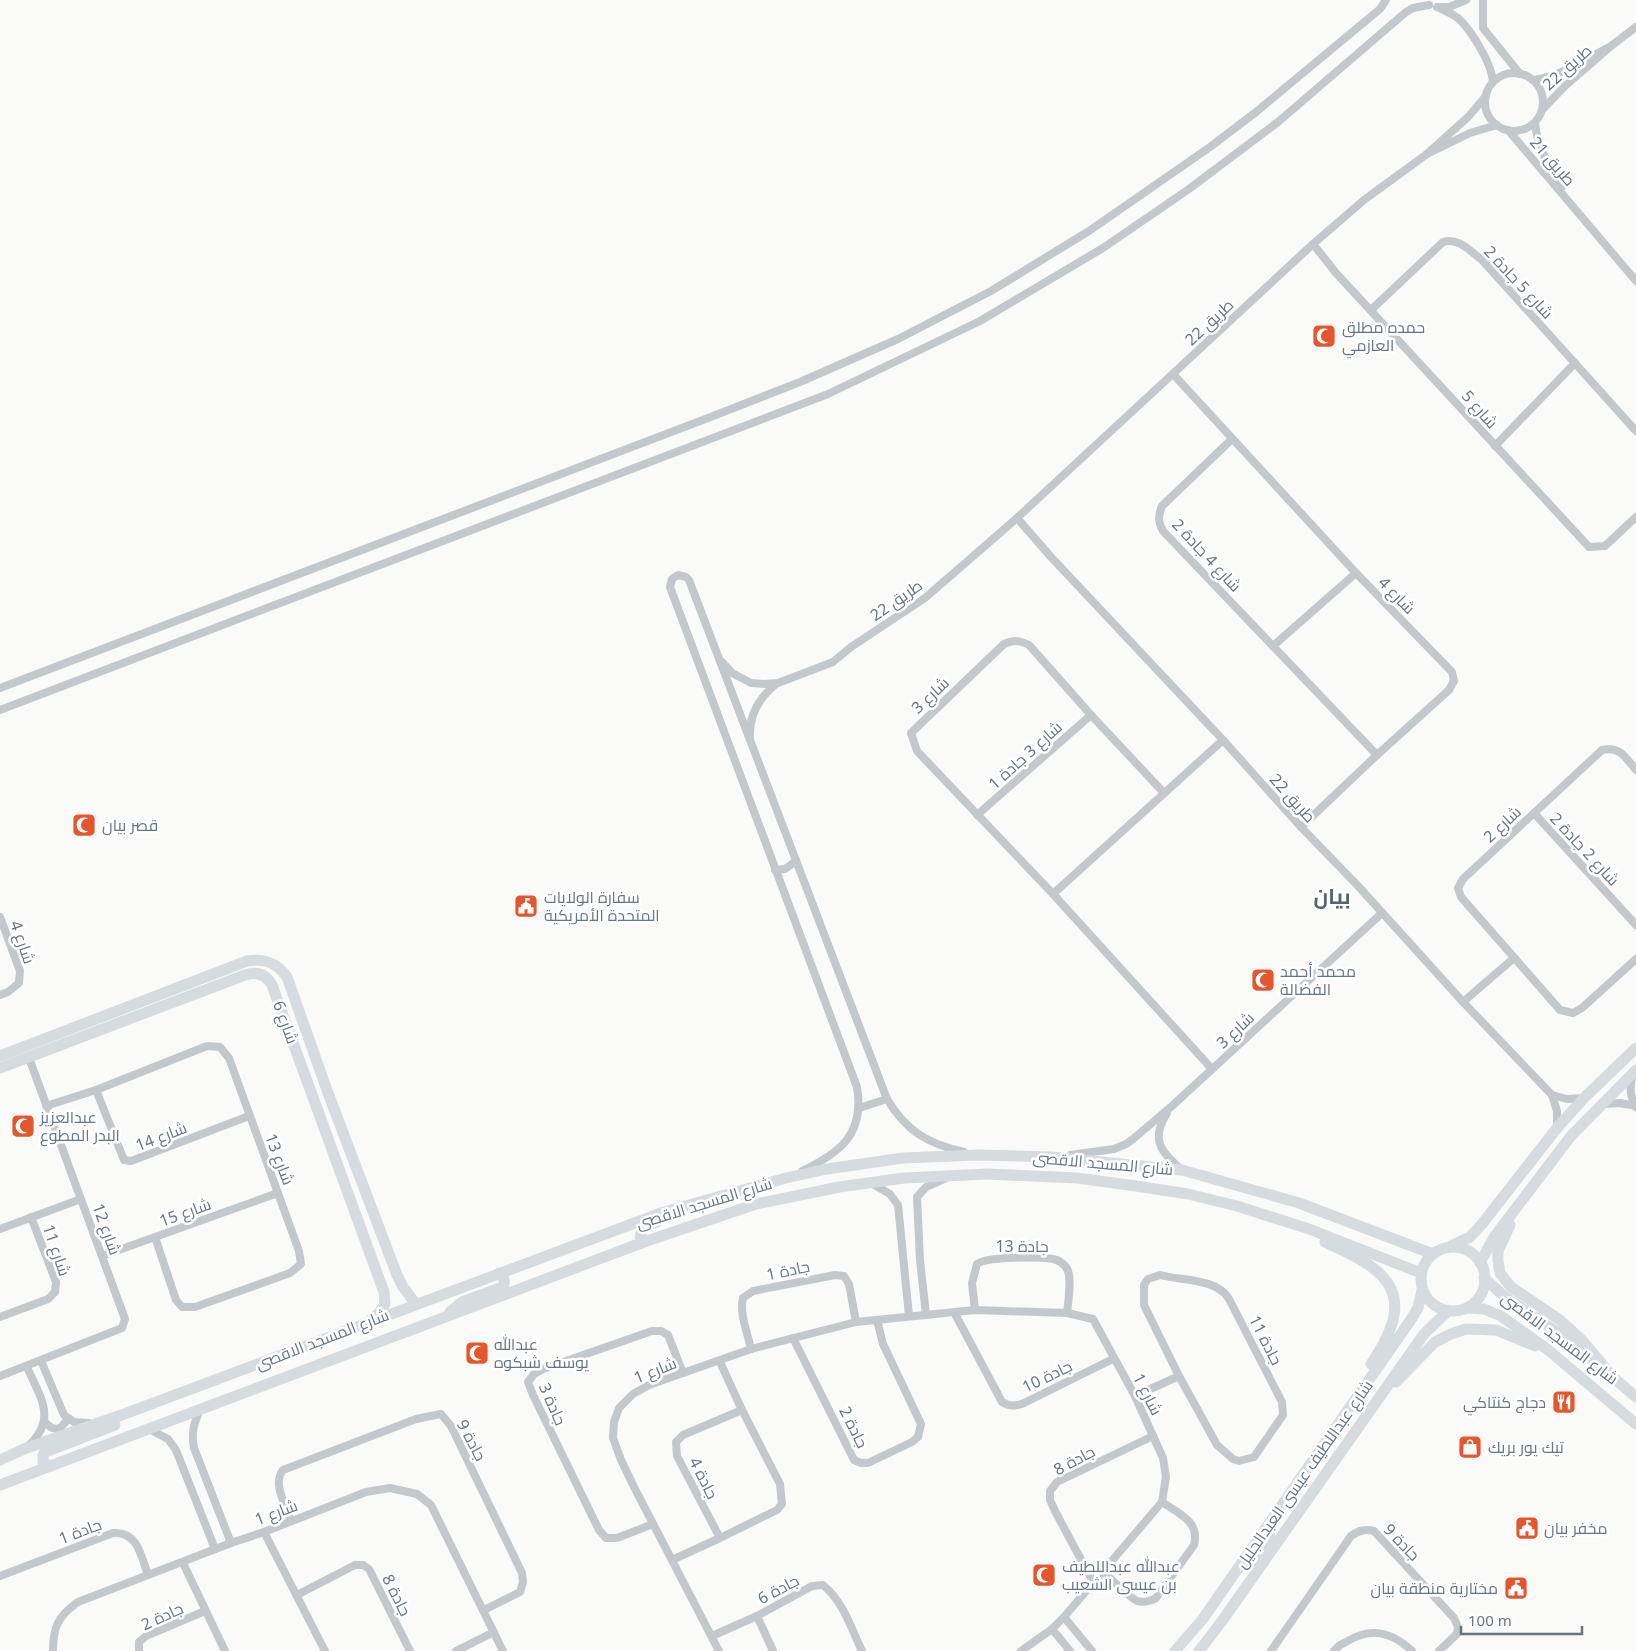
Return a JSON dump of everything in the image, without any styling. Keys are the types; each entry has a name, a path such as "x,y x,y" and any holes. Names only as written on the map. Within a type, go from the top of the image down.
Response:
{"main road":[{"name":"شارع 6","path":"0,1068 213,981 247,961 258,959 272,963 287,978 391,1260 403,1287 416,1304"},
{"name":"شارع 6","path":"0,1056 213,981 260,973 270,981 384,1292 386,1304 379,1313 359,1326"},
{"path":"1449,1248 1467,1251 1480,1262 1484,1278 1484,1287 1480,1295 1468,1308 1462,1310 1448,1311 1437,1307 1428,1300 1422,1290 1421,1273 1428,1259 1433,1254 1470,1237 1557,1128 1584,1098 1636,1048"},
{"path":"1480,1262 1494,1237 1572,1136 1636,1070"},
{"name":"شارع المسجد الاقصى","path":"0,1460 24,1449 127,1413 664,1212 786,1178 827,1169 903,1158 978,1155 1051,1157 1182,1170 1299,1203 1433,1254"},
{"name":"شارع المسجد الاقصى","path":"0,1485 644,1242 756,1204 839,1187 904,1178 987,1174 1077,1178 1188,1194 1237,1206 1310,1229 1421,1273"},
{"path":"1237,1206 1248,1204 1250,1192 1246,1188"},
{"path":"1520,1203 1498,1251 1500,1273 1511,1287 1560,1320 1582,1340 1611,1375"},
{"path":"644,1242 640,1237 643,1228 680,1213 686,1205"},
{"path":"1279,1219 1369,1265 1386,1281 1394,1296 1394,1316 1388,1336 1358,1383 1344,1416"},
{"path":"375,1266 391,1260"},
{"path":"443,1318 462,1302 503,1287 505,1283 504,1278 499,1273"},
{"name":"شارع المسجد الاقصى","path":"1484,1278 1504,1296 1557,1332 1636,1397"},
{"name":"شارع عبداللطيف عيسى العبدالجليل","path":"1175,1651 1202,1620 1267,1529 1418,1308 1422,1290"},
{"name":"شارع المسجد الاقصى","path":"1468,1308 1484,1309 1501,1316 1546,1349 1636,1424"},
{"name":"شارع عبداللطيف عيسى العبدالجليل","path":"1199,1651 1424,1334 1448,1311"},
{"path":"1380,1396 1435,1342 1466,1329 1496,1330 1528,1344 1546,1349"},
{"path":"50,1466 43,1462 42,1455 45,1452 115,1424 127,1413"},
{"path":"1286,1530 1280,1527 1280,1520 1311,1476 1316,1467 1316,1456"},
{"path":"1222,1621 1229,1600 1270,1538 1267,1529"}],"street":[{"path":"0,688 708,418 800,382 898,339 1007,281 1089,230 1210,147 1256,112 1380,9 1386,0"},
{"path":"1418,0 1457,18 1480,48 1493,74 1493,82 1486,96 1488,112 1497,126 1508,130 1522,130 1535,122 1542,110 1542,94 1533,80 1520,74 1483,28 1482,0"},
{"path":"1,706 828,394 980,321 1103,248 1189,189 1278,122 1406,12 1413,8 1449,7 1466,0"},
{"name":"طريق 22","path":"1542,110 1565,86 1636,27"},
{"path":"1480,48 1492,41"},
{"name":"طريق 22","path":"1533,80 1545,79 1563,72 1611,46"},
{"path":"1493,82 1505,75 1520,74"},
{"name":"طريق 22","path":"717,655 732,673 742,679 759,684 778,683 833,662 851,647 925,598 1016,518 1313,244 1364,200 1427,154 1468,117 1486,96"},
{"name":"طريق 21","path":"1535,122 1537,139 1544,157 1576,210"},
{"name":"طريق 22","path":"1427,154 1470,132 1497,126"},
{"name":"طريق 21","path":"1508,130 1636,281"},
{"name":"شارع 5 جادة 2","path":"1371,310 1443,242 1450,239 1458,241 1482,260 1636,432"},
{"name":"شارع 5","path":"1313,244 1336,273 1589,547 1605,546 1636,517"},
{"path":"1494,446 1575,363"},
{"name":"شارع 4","path":"1173,374 1356,573 1452,672 1454,681 1449,690 1301,826"},
{"name":"شارع 4 جادة 2","path":"1232,439 1162,506 1158,516 1160,524 1163,530 1377,755"},
{"name":"طريق 22","path":"1016,518 1463,1002 1552,1095"},
{"path":"1273,646 1356,573"},
{"path":"786,1178 823,1161 836,1152 849,1137 854,1128 859,1108 857,1087 670,587 670,583 675,576 682,575 689,580 887,1099 904,1122 926,1139 946,1148 978,1155"},
{"name":"شارع 3","path":"1164,793 1029,645 1020,640 1013,640 1004,644 912,733 917,751 1053,894 1212,1069"},
{"name":"طريق 22","path":"752,744 750,725 754,710 764,695 778,683"},
{"name":"شارع 3 جادة 1","path":"977,815 1091,715"},
{"path":"1053,894 1223,740"},
{"name":"شارع 2","path":"1636,770 1619,751 1610,748 1602,750 1463,879 1458,888 1461,897 1560,1010 1573,1013 1582,1008 1636,959"},
{"name":"شارع 2 جادة 2","path":"1534,813 1636,925"},
{"path":"775,870 789,868 796,861"},
{"name":"شارع 3","path":"1051,1157 1107,1150 1120,1147 1133,1139 1172,1106 1382,913"},
{"name":"شارع 4","path":"0,917 20,971 19,982 8,992 0,995"},
{"path":"1463,1002 1514,958"},
{"name":"شارع 13","path":"46,1106 96,1090 207,1046 220,1047 229,1058 300,1251 301,1264 290,1273 194,1307 182,1307 176,1300 155,1237"},
{"name":"شارع 12","path":"0,1376 27,1367 122,1328 125,1324 125,1319 28,1058"},
{"path":"1636,1070 1630,1089 1636,1107"},
{"name":"شارع 14","path":"96,1090 124,1160 132,1162 249,1116"},
{"path":"1552,1095 1567,1100 1584,1098"},
{"path":"1552,1095 1557,1111 1557,1128"},
{"path":"859,1108 887,1099"},
{"path":"1602,1104 1620,1103 1636,1107"},
{"name":"شارع 3","path":"1172,1106 1162,1121 1158,1138 1163,1152 1182,1170"},
{"path":"926,1315 920,1260 917,1197 926,1187 950,1175"},
{"path":"871,1183 890,1194 898,1205 909,1316"},
{"name":"شارع 15","path":"102,1256 278,1193"},
{"path":"0,1229 81,1199"},
{"name":"شارع 11","path":"0,1317 48,1299 55,1292 56,1282 31,1217"},
{"name":"جادة 13","path":"975,1310 972,1283 977,1264 987,1260 1029,1257 1055,1259 1066,1267 1069,1280 1067,1313"},
{"name":"جادة 1","path":"751,1349 742,1303 743,1298 753,1291 835,1274 844,1276 849,1284 856,1322"},
{"name":"جادة 11","path":"1160,1275 1211,1285 1225,1291 1282,1402 1283,1415 1254,1457 1239,1461 1217,1445 1179,1376 1144,1305 1144,1285 1148,1279 1154,1276 1160,1275"},
{"name":"شارع 1","path":"719,1651 689,1597 621,1460 614,1438 614,1422 619,1408 633,1394 649,1385 720,1362 751,1349 856,1322 975,1310 1067,1313 1093,1319 1113,1359 1135,1396 1163,1458 1166,1477 1162,1502"},
{"name":"جادة 10","path":"954,1312 1002,1402 1007,1405 1015,1406 1024,1403 1113,1359"},
{"name":"جادة 2","path":"793,1338 854,1460 868,1463 912,1442 918,1437 922,1424 883,1344 877,1320"},
{"name":"جادة 3","path":"653,1524 618,1538 606,1538 599,1530 528,1382 534,1374 543,1369 652,1331 661,1330 668,1335 683,1373"},
{"path":"42,1361 64,1415 74,1422 82,1424 96,1423"},
{"path":"672,1560 776,1510 782,1504 780,1484 720,1362"},
{"path":"24,1449 42,1431 45,1422 42,1400 27,1367"},
{"path":"1135,1396 1179,1376"},
{"path":"200,1410 193,1427 194,1448 231,1543"},
{"name":"جادة 4","path":"720,1538 677,1456 676,1442 683,1435 742,1410"},
{"name":"جادة 9","path":"291,1521 278,1484 278,1475 283,1470 416,1418 440,1414 452,1426 522,1573 523,1582 520,1592 484,1610"},
{"path":"45,1422 50,1428 58,1429 64,1426 68,1418"},
{"path":"150,1429 168,1439 176,1450 215,1549"},
{"name":"جادة 8","path":"1094,1584 1054,1511 1050,1500 1050,1491 1057,1482 1153,1436"},
{"name":"شارع 1","path":"52,1651 53,1635 57,1623 66,1611 78,1602 366,1492 390,1488 417,1494 431,1505 503,1651"},
{"path":"1021,1651 1052,1629 1064,1617 1162,1502 1192,1524 1196,1536 1194,1545 1156,1598 1144,1602 1136,1601 1104,1572"},
{"name":"جادة 9","path":"1271,1651 1351,1536 1358,1531 1366,1530 1374,1531 1454,1618 1458,1627 1457,1634 1439,1651"},
{"name":"جادة 1","path":"0,1576 113,1533 121,1532 129,1535 136,1543 148,1575"},
{"path":"264,1532 325,1651"},
{"name":"جادة 2","path":"183,1563 225,1651"},
{"name":"جادة 8","path":"297,1595 356,1565 362,1565 369,1569 410,1651"},
{"name":"جادة 6","path":"712,1636 757,1616 812,1586 823,1585 832,1592 839,1602 862,1651"},
{"name":"جادة 2","path":"139,1651 139,1642 146,1636 205,1611"},
{"name":"جادة 6","path":"757,1616 773,1651"},
{"path":"1064,1617 1092,1651"},
{"path":"1052,1629 1070,1651"},
{"path":"456,1651 494,1632"},
{"path":"1334,1651 1353,1637 1375,1632 1392,1635 1412,1651"}],"place":[{"name":"حمده مطلق العازمي","path":"1324,336"},
{"name":"قصر بيان","path":"84,825"},
{"name":"سفارة الولايات المتحدة الأمريكية","path":"526,906"},
{"name":"محمد أحمد الفضالة","path":"1263,980"},
{"name":"عبدالعزيز البدر المطوع","path":"23,1126"},
{"name":"عبدالله يوسف شبكوه","path":"477,1353"},
{"name":"دجاج كنتاكي","path":"1564,1402"},
{"name":"تيك يور بريك","path":"1470,1447"},
{"name":"مخفر بيان","path":"1527,1528"},
{"name":"عبدالله عبداللطيف بن عيسى الشعيب","path":"1044,1575"},
{"name":"مختارية منطقة بيان","path":"1516,1588"}],"district":[{"name":"بيان","path":"1332,896"}]}
